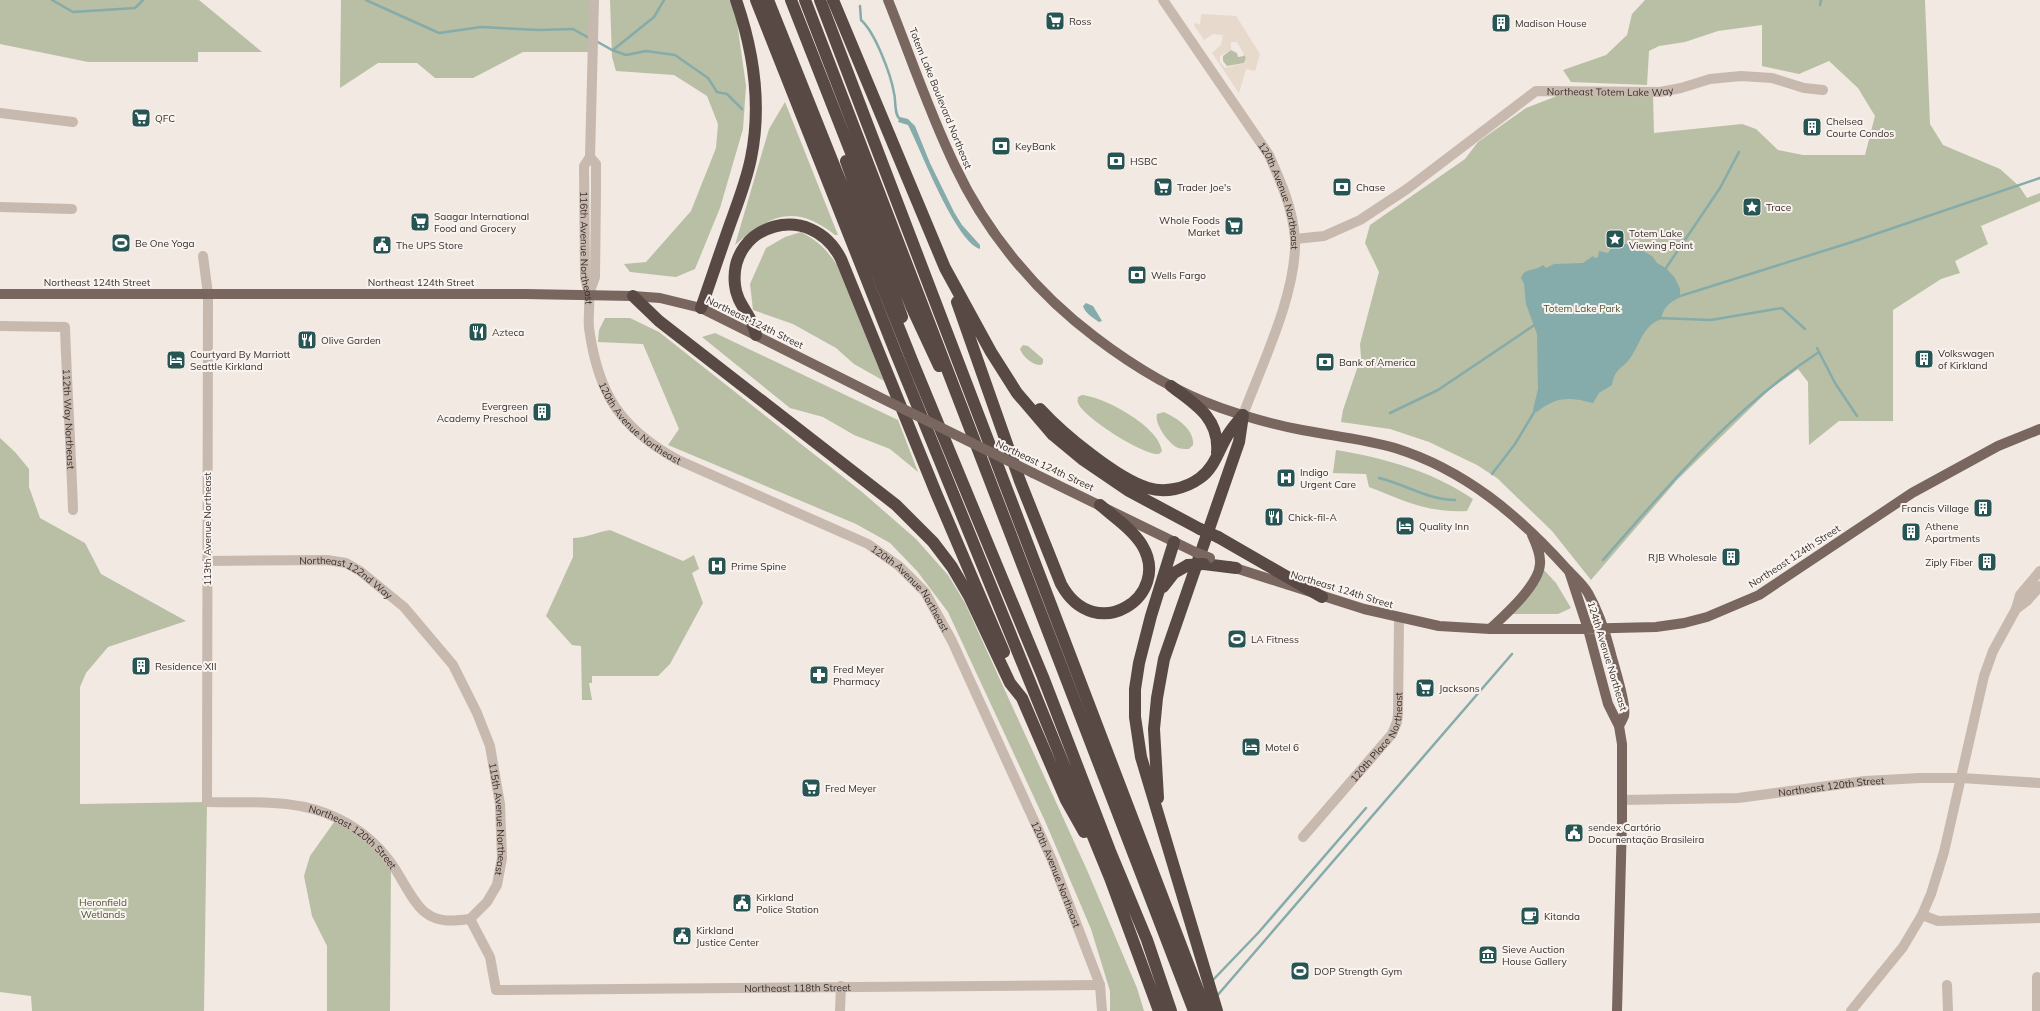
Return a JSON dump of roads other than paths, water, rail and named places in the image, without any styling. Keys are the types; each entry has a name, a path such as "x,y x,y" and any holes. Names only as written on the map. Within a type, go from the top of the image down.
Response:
{"highway":[{"path":"701,308 747,176 755,136 755,74 750,43 736,0"},
{"path":"756,0 893,344 1110,878 1159,1011"},
{"path":"768,0 913,364 1043,677 1164,987 1171,1011"},
{"path":"782,0 879,249 911,343 913,364"},
{"path":"791,0 912,308 935,359 952,385"},
{"path":"805,0 886,205 952,385 1194,1011"},
{"path":"820,0 1206,1011"},
{"path":"833,0 945,268 1020,481 1061,584 1067,595 1082,608 1095,613 1110,613 1127,607 1136,600 1145,586 1149,569 1148,559 1142,545 1134,535 1100,505"},
{"path":"756,335 749,316 739,301 735,284 735,273 741,253 756,235 777,226 802,225 822,234 836,249 841,259 936,493 1066,800 1110,878"},
{"path":"945,268 991,352 1017,393 1053,435 1082,459 1129,491 1218,537 1322,596"},
{"path":"633,296 660,321 866,480 914,522 944,557 961,581 970,596 1010,683 1022,698"},
{"path":"991,352 1042,411 1069,436 1097,458 1138,484 1156,490 1181,488 1201,478 1214,462 1226,436 1243,415"},
{"path":"1171,386 1202,409 1210,420 1217,441 1214,462"},
{"path":"1160,824 1154,729 1157,698 1164,658 1239,442 1243,415"},
{"path":"1174,542 1157,596 1139,663 1135,688 1135,717 1141,757 1160,824 1181,886 1217,1011"},
{"path":"1157,596 1174,573 1188,565 1207,561 1236,568"}],"main road":[{"name":"Totem Lake Boulevard Northeast","path":"888,0 955,167 980,211 1003,246 1060,309 1125,359 1171,386 1216,406 1291,428 1378,443 1413,454 1446,469 1477,487 1513,514 1569,572"},
{"name":"Northeast 124th Street","path":"0,294 589,295 660,298 701,308 1195,552 1207,561"},
{"name":"Northeast 124th Street","path":"1236,568 1322,596 1399,618 1439,626 1490,629 1588,629 1656,627 1684,623 1707,617 1759,595 1912,494 1998,446 2040,429"},
{"path":"1490,629 1504,616 1537,577 1540,570 1540,556 1529,529"},
{"name":"124th Avenue Northeast","path":"1569,572 1579,580 1587,592 1604,628 1625,714 1619,726"},
{"name":"124th Avenue Northeast","path":"1569,572 1571,583 1588,629 1608,704 1619,726 1622,750 1617,1011"}],"street":[{"name":"116th Avenue Northeast","path":"589,295 595,277 596,164 590,157 594,0"},
{"name":"120th Avenue Northeast","path":"1163,0 1269,155 1288,201 1295,239 1292,269 1282,308 1243,415"},
{"name":"Northeast Totem Lake Way","path":"1295,239 1324,236 1360,220 1407,189 1536,92 1660,92 1681,88 1710,79 1741,76 1772,78 1804,88 1823,90"},
{"path":"0,113 73,122"},
{"path":"0,207 72,209"},
{"name":"113th Avenue Northeast","path":"203,256 208,294 208,802"},
{"name":"120th Avenue Northeast","path":"589,295 589,327 596,367 607,395 614,406 635,431 654,446 678,460 868,544 899,566 925,592 952,641 1025,799 1077,922 1100,985 1102,1011"},
{"name":"112th Way Northeast","path":"0,326 66,327 67,402 71,429 73,510"},
{"name":"Northeast 122nd Way","path":"207,561 327,560 346,563 360,571 404,607 453,665"},
{"path":"1851,1011 1903,947 1922,915 1939,869 1984,676 1993,652 2016,608 2020,595 2040,571"},
{"path":"2016,608 2027,601 2040,586"},
{"name":"120th Place Northeast","path":"1303,837 1392,734 1397,722 1398,714 1399,618"},
{"name":"115th Avenue Northeast","path":"453,665 477,713 490,746 500,804 502,858 498,885 487,902 470,919"},
{"name":"Northeast 120th Street","path":"1622,800 1738,798 1866,781 1920,778 1961,778 2040,783"},
{"name":"Northeast 120th Street","path":"208,802 274,803 303,806 337,818 372,841 391,864 425,913 450,922 470,919"},
{"path":"1922,915 1938,921 2040,918"},
{"name":"Northeast 118th Street","path":"470,919 490,957 496,990 1100,985"},
{"path":"2037,976 2039,1007"},
{"path":"1947,985 1948,1011"},
{"path":"840,1011 841,986"}],"water":[{"path":"900,117 908,119 915,126 930,163 954,212 962,225 980,245 980,249 970,242 960,230 940,193 908,125 898,122"},
{"path":"1616,241 1620,244 1627,244 1636,247 1652,256 1657,263 1666,268 1675,278 1680,289 1680,297 1668,305 1661,319 1646,330 1631,357 1617,371 1612,385 1599,393 1593,403 1564,399 1551,403 1537,412 1533,410 1538,389 1537,334 1526,304 1524,284 1521,278 1525,272 1543,265 1546,268 1554,264 1583,263 1593,256 1595,258 1598,257 1599,251 1608,253"},
{"path":"1086,303 1093,306 1102,321 1099,322 1087,313 1083,306"}],"waterway":[{"path":"52,0 73,12 135,8 143,0"},
{"path":"366,0 439,33 481,27 539,30 573,29 589,38"},
{"path":"613,50 654,17 664,0"},
{"path":"1820,5 1821,0"},
{"path":"860,6 861,20 872,34 886,65 895,96 897,114 900,119"},
{"path":"596,41 612,50 626,55 646,51 675,55 708,78 717,92 727,94 742,109"},
{"path":"1663,269 1666,268 1720,188 1739,152"},
{"path":"1677,297 1852,242 2040,178"},
{"path":"1658,318 1711,320 1782,308 1805,329"},
{"path":"1390,413 1438,390 1536,324"},
{"path":"1817,348 1835,383 1857,416"},
{"path":"1603,560 1704,448 1759,397 1819,352"},
{"path":"1492,474 1515,444 1536,409"},
{"path":"1379,478 1426,495 1455,500"},
{"path":"1216,997 1512,654"},
{"path":"1212,981 1259,932 1366,808"}],"place":[{"name":"Ross","path":"1055,21"},
{"name":"Madison House","path":"1501,23"},
{"name":"QFC","path":"141,118"},
{"name":"Chelsea Courte Condos","path":"1812,127"},
{"name":"KeyBank","path":"1001,146"},
{"name":"HSBC","path":"1116,161"},
{"name":"Trader Joe's","path":"1163,187"},
{"name":"Chase","path":"1342,187"},
{"name":"Trace","path":"1752,207"},
{"name":"Saagar International Food and Grocery","path":"420,222"},
{"name":"Whole Foods Market","path":"1234,226"},
{"name":"Totem Lake Viewing Point","path":"1615,239"},
{"name":"Be One Yoga","path":"121,243"},
{"name":"The UPS Store","path":"382,245"},
{"name":"Wells Fargo","path":"1137,275"},
{"name":"Azteca","path":"478,332"},
{"name":"Olive Garden","path":"307,340"},
{"name":"Volkswagen of Kirkland","path":"1924,359"},
{"name":"Courtyard By Marriott Seattle Kirkland","path":"176,360"},
{"name":"Bank of America","path":"1325,362"},
{"name":"Evergreen Academy Preschool","path":"542,412"},
{"name":"Indigo Urgent Care","path":"1286,478"},
{"name":"Francis Village","path":"1983,508"},
{"name":"Chick-fil-A","path":"1274,517"},
{"name":"Quality Inn","path":"1405,526"},
{"name":"Athene Apartments","path":"1911,532"},
{"name":"RJB Wholesale","path":"1731,557"},
{"name":"Ziply Fiber","path":"1987,562"},
{"name":"Prime Spine","path":"717,566"},
{"name":"LA Fitness","path":"1237,639"},
{"name":"Residence XII","path":"141,666"},
{"name":"Fred Meyer Pharmacy","path":"819,675"},
{"name":"Jacksons","path":"1425,688"},
{"name":"Motel 6","path":"1251,747"},
{"name":"Fred Meyer","path":"811,788"},
{"name":"sendex Cartório Documentação Brasileira","path":"1574,833"},
{"name":"Kirkland Police Station","path":"742,903"},
{"name":"Kitanda","path":"1530,916"},
{"name":"Kirkland Justice Center","path":"682,936"},
{"name":"Sieve Auction House Gallery","path":"1488,955"},
{"name":"DOP Strength Gym","path":"1300,971"}],"park label":[{"name":"Totem Lake Park","path":"1582,308"},
{"name":"Heronfield Wetlands","path":"103,908"}]}
